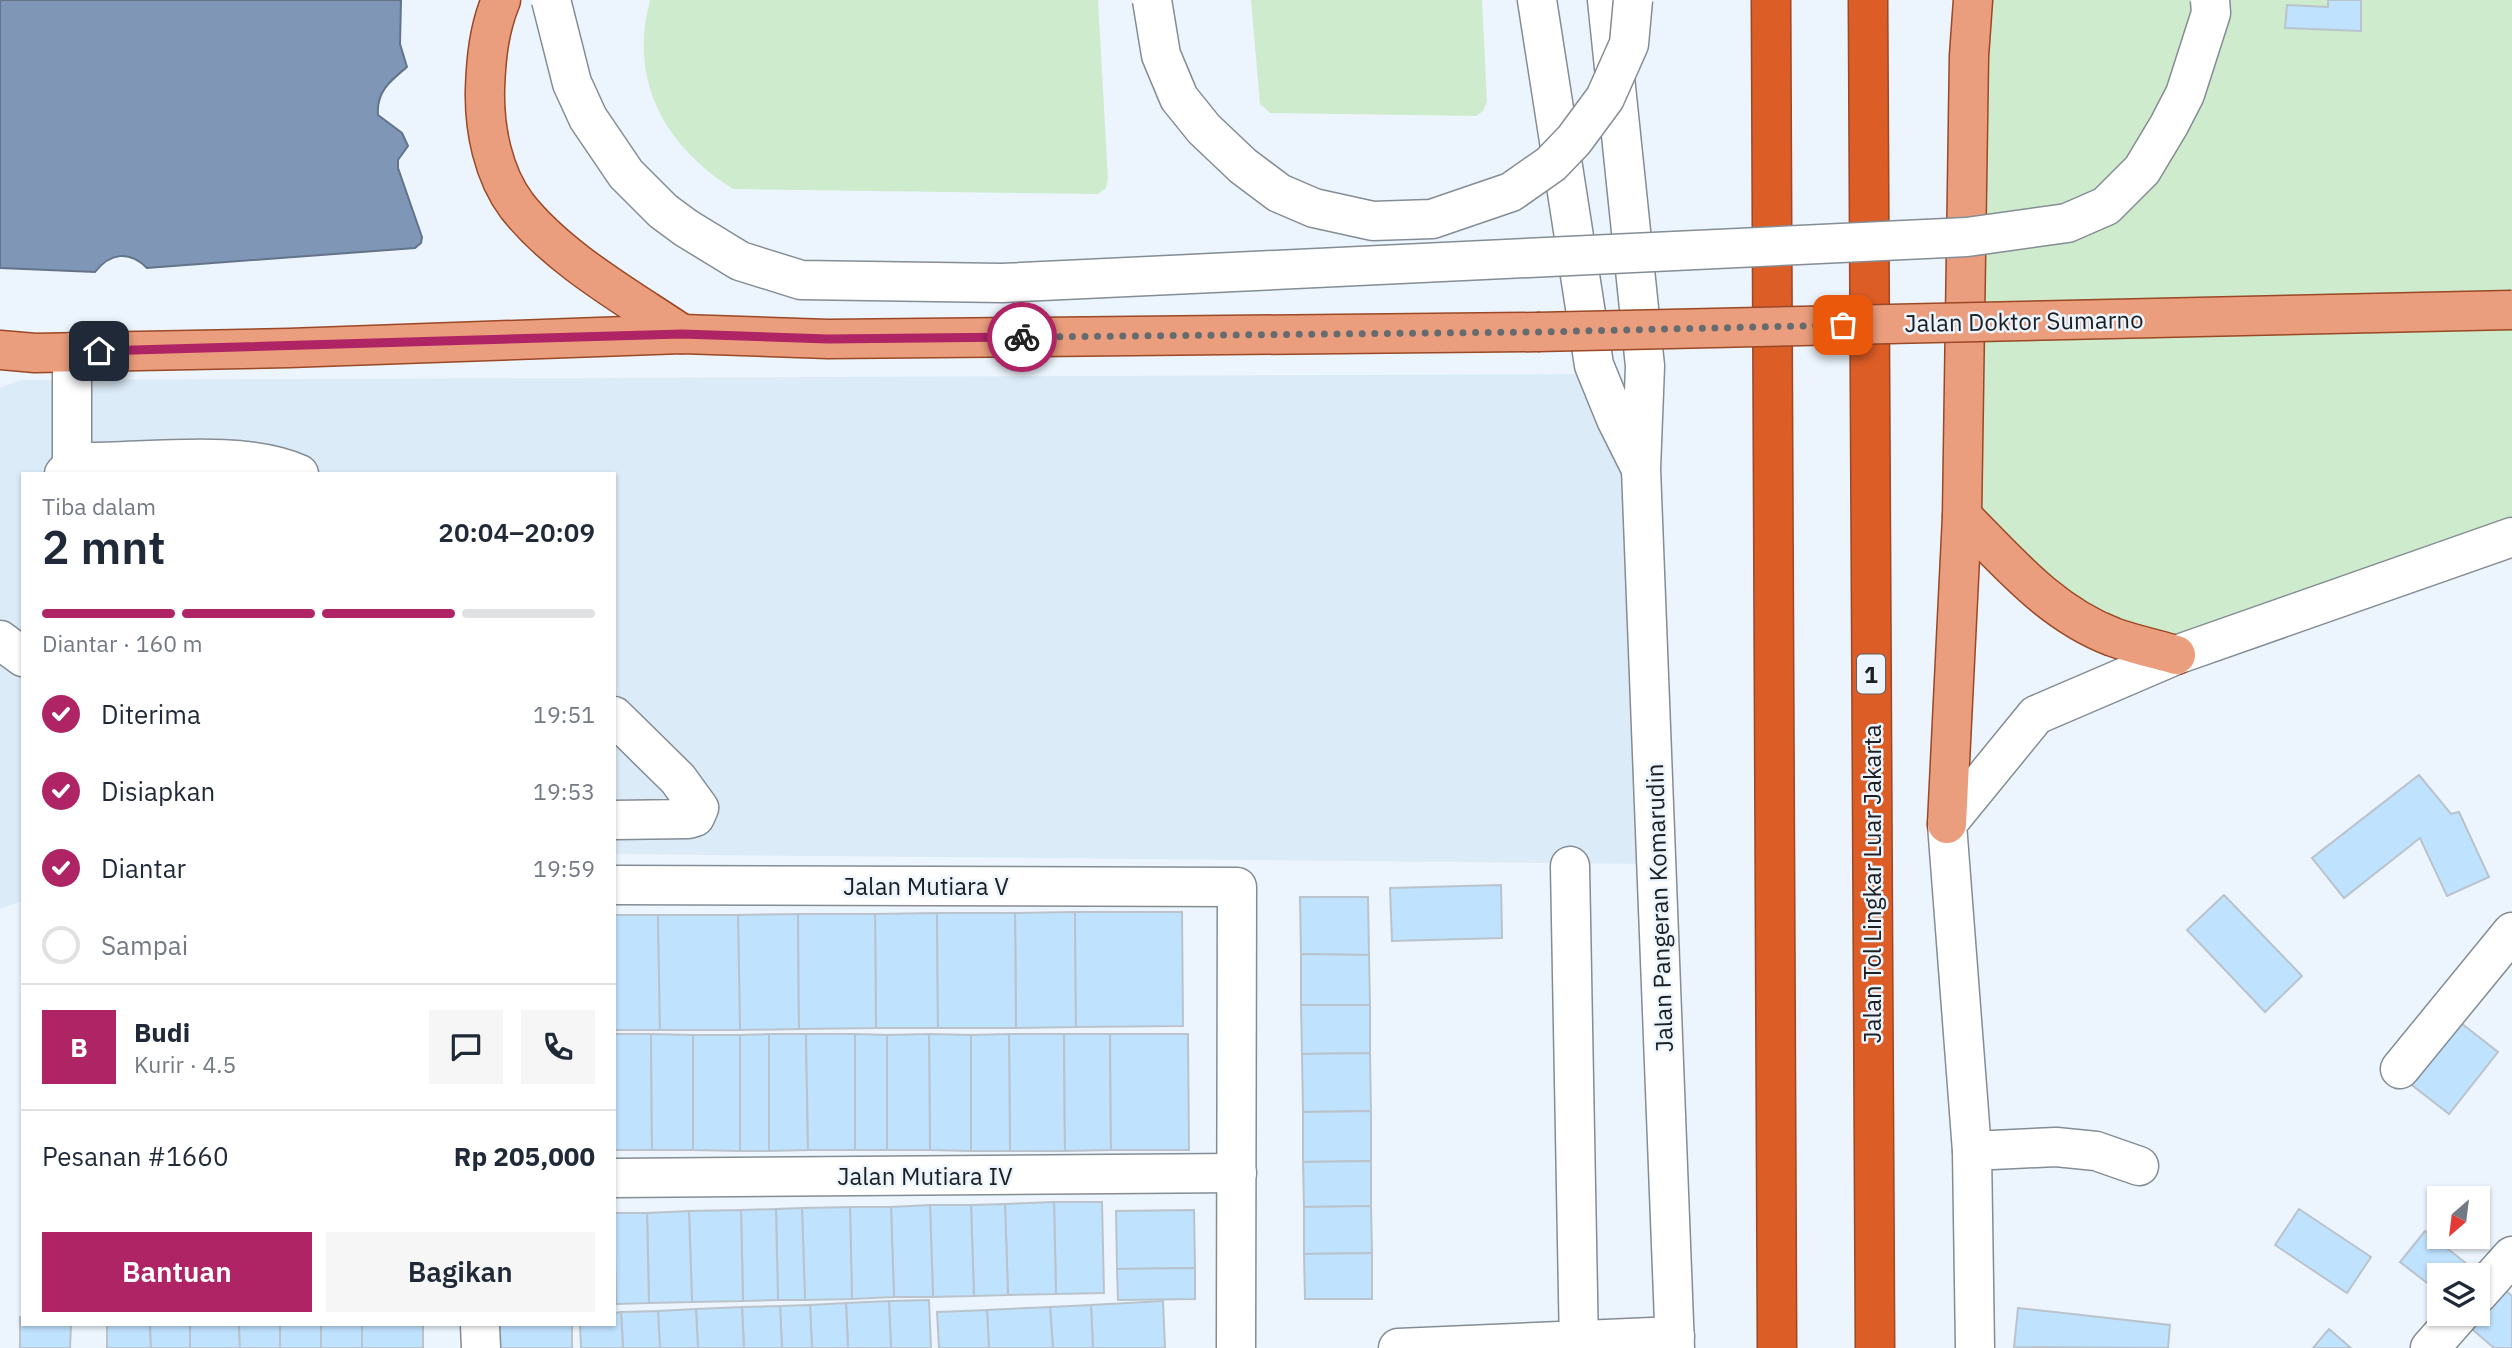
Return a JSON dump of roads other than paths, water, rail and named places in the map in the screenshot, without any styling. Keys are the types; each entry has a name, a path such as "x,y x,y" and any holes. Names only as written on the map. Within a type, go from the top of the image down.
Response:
{"highway":[{"path":"1771,0 1777,1348"},
{"name":"Jalan Tol Lingkar Luar Jakarta","path":"1868,0 1875,1348"}],"main road":[{"path":"501,0 486,53 484,115 496,167 501,177 517,205 561,251 682,334"},
{"path":"1947,824 1962,516 1969,56 1973,0"},
{"name":"Jalan Doktor Sumarno","path":"27,355 682,334 828,339 1537,332 2512,310"},
{"path":"1962,516 2018,575 2047,600 2113,637 2176,655"}],"street":[{"path":"551,0 572,83 588,118 626,174 663,211 686,228 740,261 801,280 1002,283 1967,237 2067,223 2106,206 2142,170 2185,94 2211,13 2210,0"},
{"path":"1152,0 1161,55 1179,98 1204,129 1243,166 1279,193 1314,208 1373,221 1432,219 1511,192 1551,164 1574,140 1605,98 1629,44 1633,0"},
{"name":"Jalan Pangeran Komarudin","path":"1537,0 1594,365 1616,419 1642,468"},
{"name":"Jalan Pangeran Komarudin","path":"1607,0 1645,366 1642,468 1675,1342"},
{"path":"27,355 68,470 80,462 224,459 286,468 295,472"},
{"path":"1975,1348 1972,1151 1947,824 2036,715 2176,655 2512,537"},
{"path":"0,640 21,656"},
{"path":"616,718 678,779 699,808 695,817 688,819 616,820"},
{"path":"1570,866 1578,1344"},
{"name":"Jalan Mutiara V","path":"616,884 1237,887 1237,1173"},
{"path":"2400,1069 2512,932"},
{"path":"1972,1151 2056,1147 2096,1151 2139,1166"},
{"path":"1236,1348 1237,1173"},
{"name":"Jalan Mutiara IV","path":"616,1178 1237,1173"},
{"path":"2490,1281 2512,1256"},
{"path":"480,1326 481,1348"},
{"path":"2430,1348 2449,1326"},
{"path":"1398,1348 1675,1342"}],"water":[{"path":"0,0 401,0 400,44 407,67 382,93 378,115 402,133 408,146 398,160 398,168 422,237 421,243 415,248 147,268 133,258 120,256 107,261 95,272 0,268"}]}
